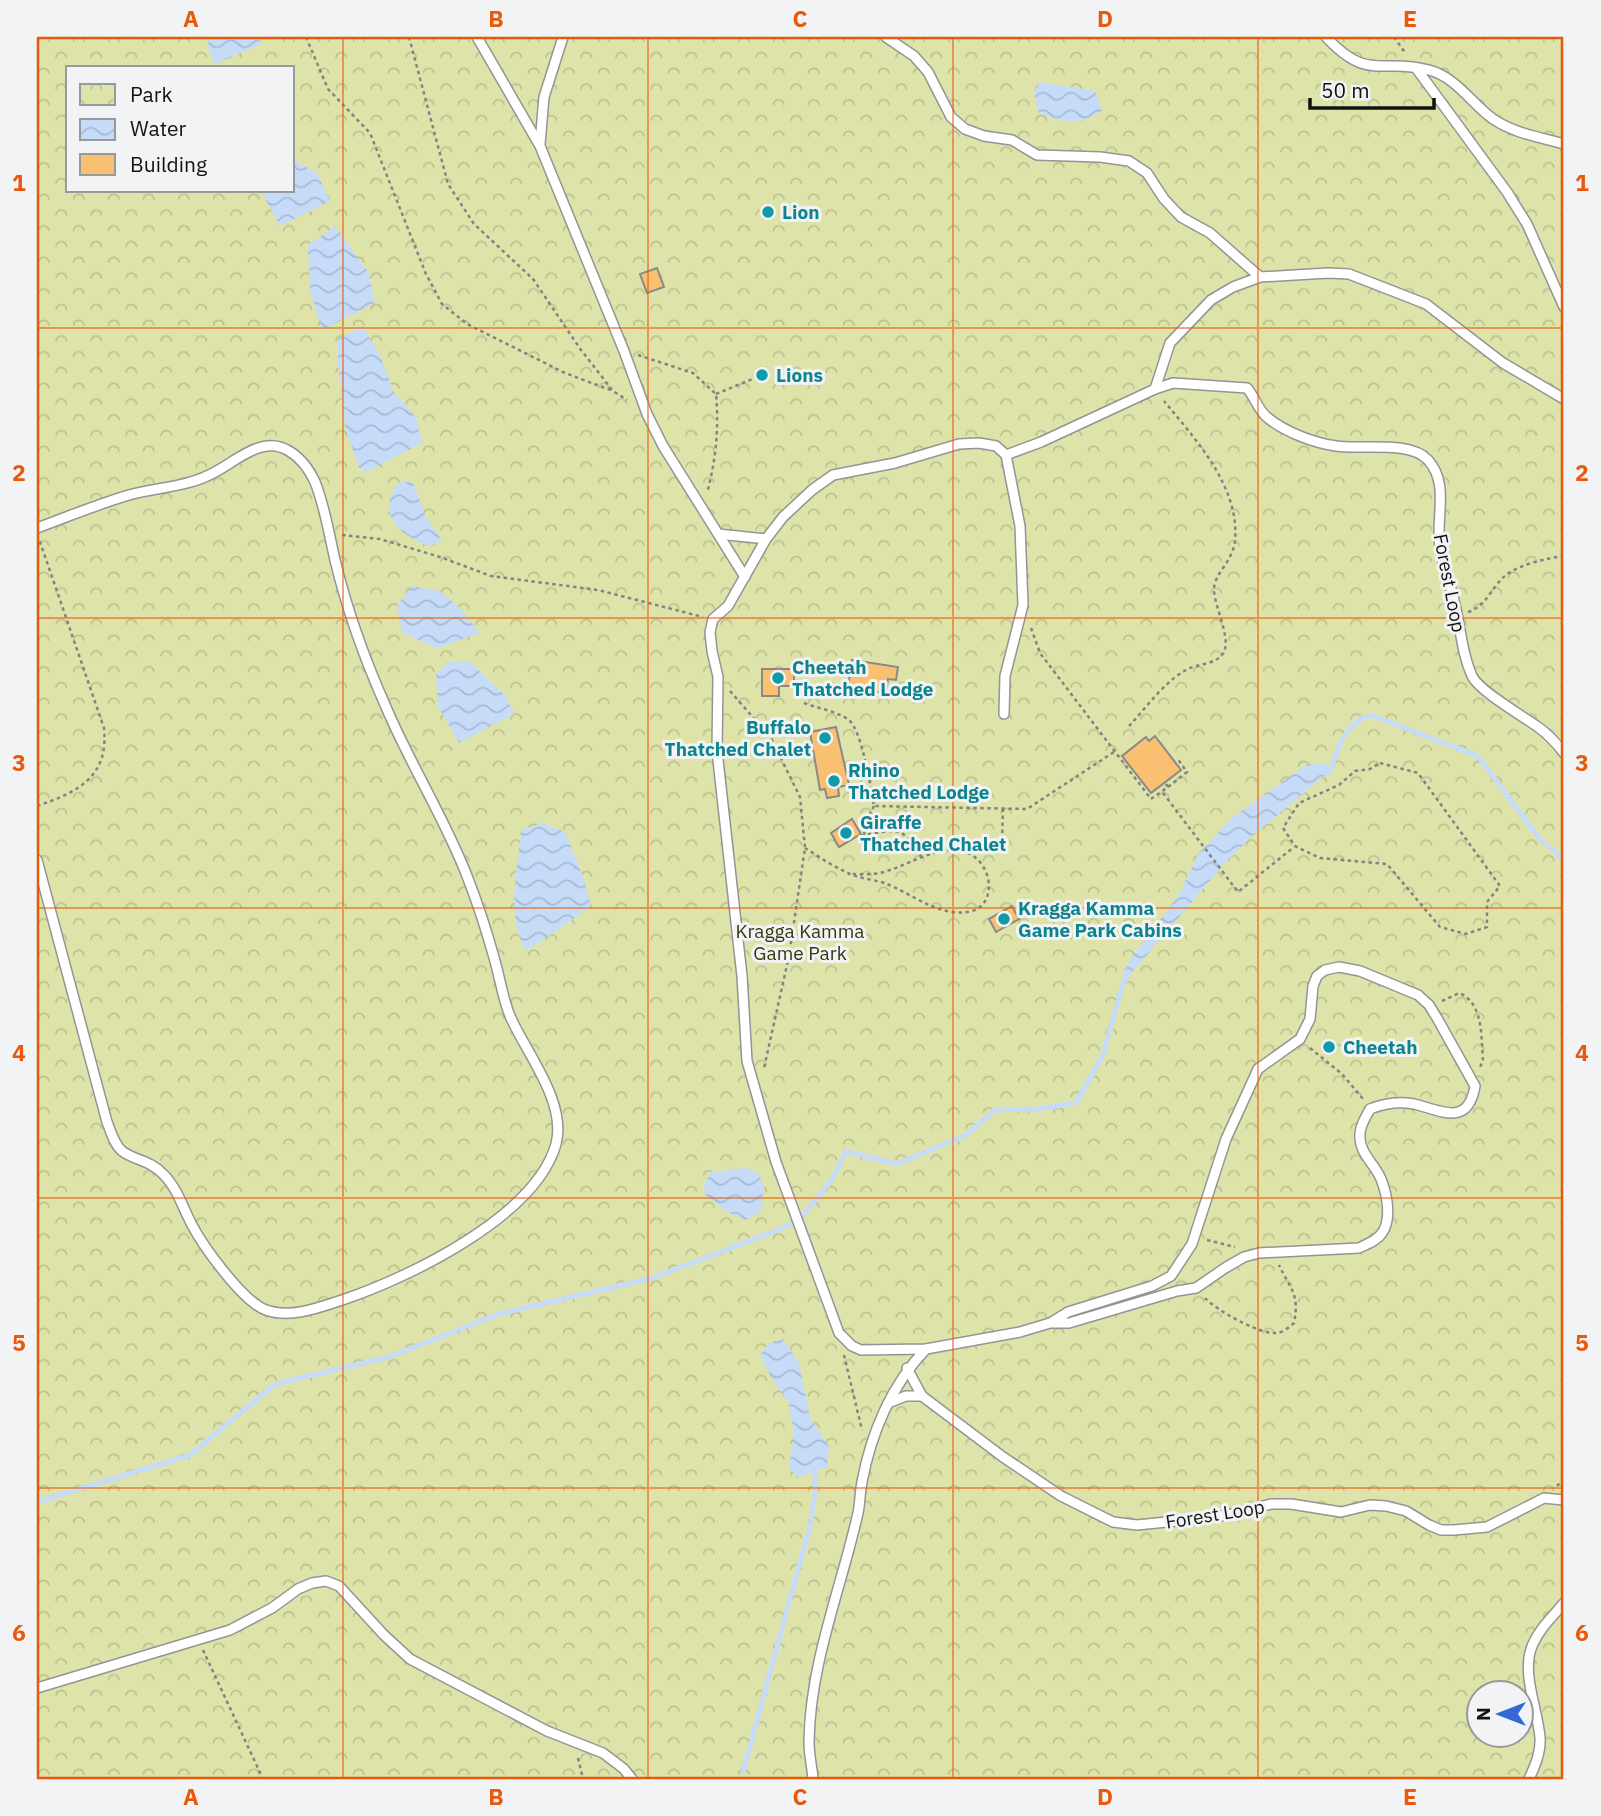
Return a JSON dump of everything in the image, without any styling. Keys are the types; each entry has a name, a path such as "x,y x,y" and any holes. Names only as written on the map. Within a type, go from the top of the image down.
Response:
{"lane":[{"path":"477,37 540,146 647,414 663,446 744,577"},
{"path":"540,146 544,97 563,37"},
{"path":"886,37 914,56 928,72 951,117 965,129 984,136 1012,140 1037,155 1100,157 1129,161 1146,173 1181,217 1210,233 1260,277"},
{"path":"1326,37 1340,52 1357,63 1377,68 1416,68 1447,78 1492,118 1510,129 1564,144"},
{"path":"1416,68 1507,191 1527,224 1564,307"},
{"path":"1006,455 1041,442 1155,389 1170,343 1211,300 1233,287 1260,277 1349,274 1379,284 1426,304 1503,363 1564,398"},
{"name":"Forest Loop","path":"1155,389 1173,383 1247,388 1268,419 1311,440 1336,446 1411,450 1427,459 1438,478 1441,498 1439,546 1458,616 1465,657 1473,679 1538,727 1564,753"},
{"path":"1004,714 1005,676 1023,605 1020,526 1006,455 996,446 959,444 895,463 833,475 783,517 766,539 728,606 713,619 710,632 718,677 717,751 742,976 747,1061 776,1162 838,1333 852,1346 861,1350 926,1349 1020,1332 1050,1322 1068,1312 1152,1286 1171,1276 1184,1258 1195,1235 1226,1139 1258,1069 1300,1039 1310,1019 1313,986 1325,970 1339,967 1360,971 1418,995 1429,1006 1475,1086 1473,1096 1457,1112 1446,1114 1400,1102 1384,1103 1370,1109 1359,1137 1381,1178 1387,1206 1387,1222 1382,1234 1374,1241 1359,1248 1259,1253 1225,1268 1196,1288 1069,1322 1050,1322"},
{"path":"37,527 129,496 190,483 212,474 256,448 272,445 286,449 302,460 314,480 365,657 387,710 467,875 487,931 510,1015 551,1099 558,1134 555,1149 535,1183 512,1206 480,1231 450,1252 408,1275 318,1308 281,1312 265,1310 255,1304 206,1248 162,1172 120,1149 115,1141 107,1122 37,860"},
{"path":"718,534 766,539"},
{"path":"1171,1276 1177,1291"},
{"path":"813,1779 809,1745 817,1672 834,1597 858,1512 862,1480 878,1424 888,1403 907,1368 926,1349"},
{"name":"Forest Loop","path":"907,1368 922,1396 1003,1457 1061,1496 1113,1522 1137,1525 1227,1516 1271,1504 1292,1504 1340,1511 1378,1505 1406,1511 1441,1530 1454,1531 1487,1527 1544,1498 1564,1500"},
{"path":"888,1403 906,1396 922,1396"},
{"path":"37,1688 199,1640 250,1620 298,1589 326,1581 339,1586 384,1635 410,1658 548,1731 603,1753 624,1769 632,1779"},
{"path":"1529,1779 1537,1763 1540,1741 1528,1671 1530,1649 1540,1629 1564,1603"}],"path":[{"path":"306,37 328,89 370,133 426,274 442,304 467,324 565,373 613,391 647,414"},
{"path":"409,37 448,184 474,224 533,279 581,350 613,391"},
{"path":"624,351 693,373 716,394 719,421 713,469 703,509"},
{"path":"716,394 761,375"},
{"path":"1129,726 1185,670 1212,662 1223,654 1226,647 1214,583 1232,557 1235,541 1235,517 1228,493 1192,436 1155,389"},
{"path":"37,533 104,728 106,744 100,766 89,781 73,793 37,806"},
{"path":"330,534 380,539 491,576 587,588 713,619"},
{"path":"1458,616 1480,608 1506,575 1518,568 1564,556"},
{"path":"1023,605 1040,653 1113,753 1128,767 1151,799 1163,793 1187,772 1177,758"},
{"path":"718,677 771,738 800,797 804,848 789,956 762,1074"},
{"path":"804,703 848,719 853,726 864,759 874,806 867,818 864,835 894,829 908,837 922,859"},
{"path":"874,806 1003,809 1032,807 1113,753"},
{"path":"858,760 864,759"},
{"path":"1380,763 1418,773 1500,886 1487,902 1487,928 1466,934 1440,927 1387,864 1320,858 1295,846 1283,828 1298,803 1339,785 1355,771 1370,769 1380,763"},
{"path":"1165,783 1168,787"},
{"path":"1163,793 1238,892 1295,846"},
{"path":"1002,840 1003,809"},
{"path":"804,848 848,874 885,883 938,909 960,913 975,910 985,902 989,887 987,872 980,859 962,851 945,850 877,874 848,874"},
{"path":"1429,1006 1459,993 1467,996 1476,1006 1483,1061 1475,1086"},
{"path":"1300,1039 1342,1074 1370,1109"},
{"path":"1195,1235 1259,1253"},
{"path":"1196,1288 1209,1303 1228,1315 1273,1334 1282,1332 1294,1323 1296,1295 1275,1252"},
{"path":"838,1333 863,1432"},
{"path":"199,1640 262,1779"},
{"path":"575,1741 583,1779"}],"green space":[{"name":"Kragga Kamma Game Park","path":"37,37 1564,37 1564,1779 37,1779"}],"water":[{"path":"211,37 258,37 261,44 215,64 207,46"},
{"path":"1039,82 1095,91 1102,111 1079,121 1056,119 1039,113 1034,94"},
{"path":"294,160 317,173 330,201 280,226 262,192 294,192"},
{"path":"335,226 369,273 375,303 322,330 310,291 308,245"},
{"path":"363,326 381,358 394,393 416,417 422,443 366,472 359,468 345,427 338,363 338,339"},
{"path":"399,482 413,482 425,515 442,541 429,546 408,535 393,522 389,504"},
{"path":"412,586 439,591 458,606 480,633 437,648 402,633 397,606"},
{"path":"448,662 470,662 506,696 514,714 459,743 438,706 436,674"},
{"path":"1325,763 1330,771 1251,837 1225,863 1123,983 1124,971 1181,891 1198,854 1233,817 1306,765"},
{"path":"542,823 565,832 584,879 591,907 526,951 520,937 514,907 521,830"},
{"path":"745,1168 758,1172 764,1188 761,1211 746,1220 729,1213 705,1195 704,1184 711,1172"},
{"path":"783,1339 799,1363 810,1418 829,1447 827,1467 797,1478 789,1466 794,1433 788,1402 760,1355 769,1343"}],"building":[{"path":"657,268 664,287 647,293 640,274"},
{"path":"852,660 898,667 896,680 888,679 886,693 848,687"},
{"name":"Cheetah Thatched Lodge","path":"762,669 794,669 794,686 779,686 779,696 762,696"},
{"path":"836,727 849,785 838,787 839,796 827,798 825,789 820,790 810,732"},
{"path":"1155,736 1181,770 1151,793 1122,756 1146,737 1149,741"},
{"name":"Giraffe Thatched Chalet","path":"852,819 861,834 839,847 831,833"},
{"name":"Kragga Kamma Game Park Cabins","path":"1012,906 1019,919 996,932 989,919"}],"waterway":[{"path":"1326,774 1330,771 1349,730 1362,718 1371,715 1478,756 1538,837 1564,860"},
{"path":"37,1502 190,1455 275,1384 389,1357 499,1314 652,1278 773,1232 799,1220 831,1181 846,1151 896,1164 966,1135 995,1110 1037,1109 1076,1103 1103,1055 1123,983 1127,978"},
{"path":"743,1772 811,1522 815,1472"}],"place":[{"name":"Lion","path":"768,212"},
{"name":"Lions","path":"762,375"},
{"name":"Cheetah Thatched Lodge","path":"778,678"},
{"name":"Buffalo Thatched Chalet","path":"825,738"},
{"name":"Rhino Thatched Lodge","path":"834,781"},
{"name":"Giraffe Thatched Chalet","path":"846,833"},
{"name":"Kragga Kamma Game Park Cabins","path":"1004,919"},
{"name":"Cheetah","path":"1329,1047"}]}
